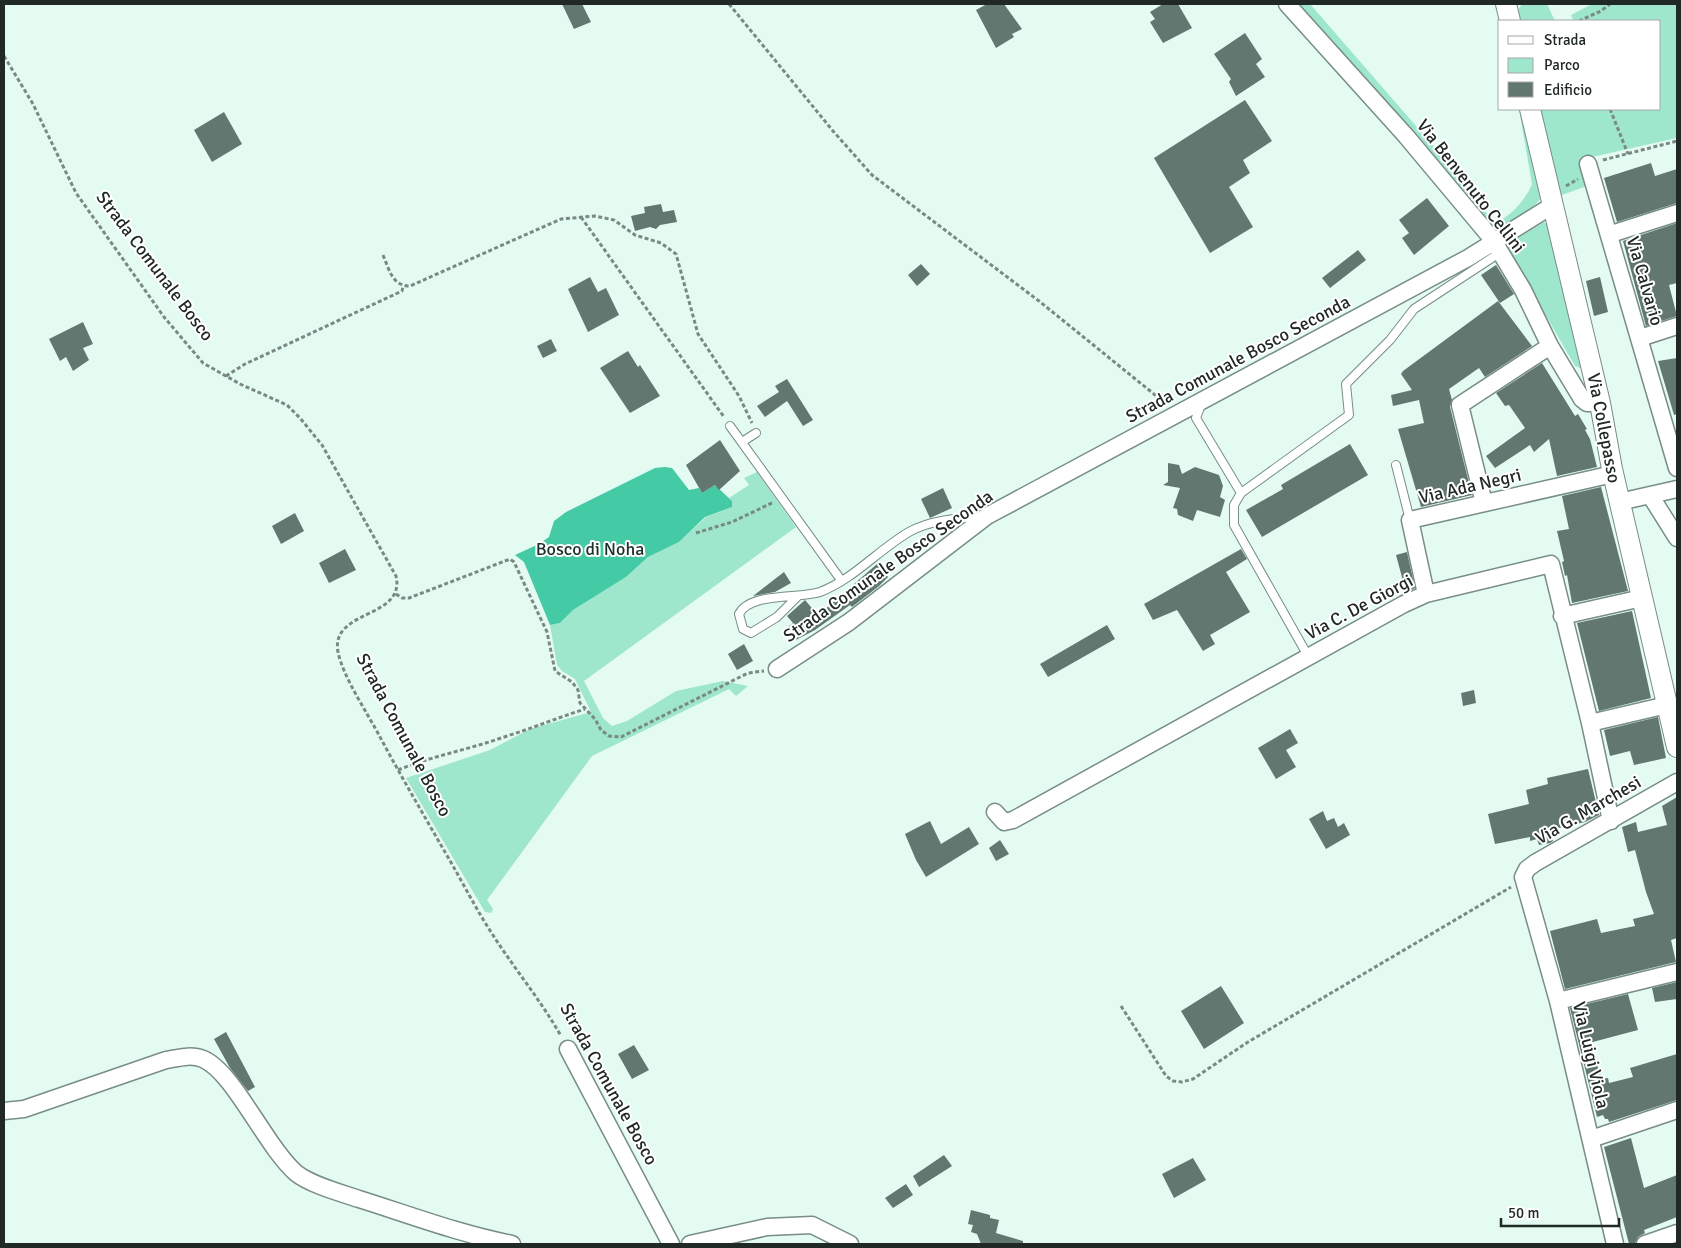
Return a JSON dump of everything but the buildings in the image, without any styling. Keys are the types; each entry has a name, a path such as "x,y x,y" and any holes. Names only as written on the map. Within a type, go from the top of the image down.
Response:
{"street":[{"name":"Via Benvenuto Cellini","path":"1287,4 1406,136 1497,246 1550,346 1582,399 1586,403 1600,403"},
{"path":"1506,4 1510,20"},
{"name":"Via Collepasso","path":"1530,110 1600,403 1612,474 1677,747"},
{"name":"Via Calvario","path":"1588,164 1611,234 1677,468"},
{"name":"Strada Comunale Bosco Seconda","path":"777,669 849,622 987,516 1468,258 1497,246 1553,205"},
{"path":"1611,234 1677,214"},
{"path":"1640,338 1677,326"},
{"path":"1484,503 1460,406 1550,346"},
{"name":"Via Ada Negri","path":"1426,594 1410,520 1612,474"},
{"path":"1619,502 1677,488"},
{"path":"1650,495 1677,538"},
{"name":"Via C. De Giorgi","path":"995,812 1004,822 1013,820 1308,656 1426,594 1551,564 1562,616 1590,723 1611,821"},
{"path":"1562,616 1642,598"},
{"path":"1590,723 1668,704"},
{"name":"Via G. Marchesi","path":"1523,877 1527,869 1535,863 1677,782"},
{"name":"Via Luigi Viola","path":"1523,877 1558,1000 1615,1244"},
{"path":"1558,1000 1677,972"},
{"name":"Strada Comunale Bosco","path":"568,1049 671,1244"},
{"path":"4,1111 24,1109 166,1060 190,1056 202,1058 213,1064 274,1149 297,1174 330,1189 447,1228 512,1244"},
{"path":"1590,1139 1677,1110"},
{"path":"690,1244 767,1227 812,1226 850,1244"},
{"path":"1644,1244 1677,1233"}],"lane":[{"path":"1308,656 1234,525 1234,504 1241,493 1349,415 1346,384 1390,340 1414,309 1497,246"},
{"path":"1202,400 1196,418 1241,493"},
{"path":"730,426 841,580"},
{"path":"742,442 756,432"},
{"path":"1396,465 1410,520"},
{"path":"798,596 777,617 760,628 751,633 743,629 739,621 742,609 765,599 798,596 822,591 869,563 908,533 923,526 962,518 987,516"}],"path":[{"path":"729,4 832,131 872,175 1046,307 1177,413"},
{"path":"1581,20 1601,11 1610,4"},
{"name":"Strada Comunale Bosco","path":"4,56 33,104 76,193 89,214 178,335 203,363 287,405 322,445 396,576 396,594 390,601 346,627 340,634 338,644 342,664 398,770 491,932 550,1017 568,1049"},
{"path":"1610,110 1628,154"},
{"path":"1553,205 1559,190 1581,177 1588,164 1677,141"},
{"path":"581,216 730,426"},
{"path":"383,255 393,279 403,286 410,286 561,219 581,216 614,220 635,235 661,243 676,254 693,323 739,396 756,432"},
{"path":"226,376 245,364 402,291 403,286"},
{"path":"696,533 732,522 781,499"},
{"name":"Strada Comunale Bosco Seconda","path":"396,594 402,598 409,598 510,559 514,562 547,632 555,671 572,682 578,690 580,702 595,719 601,730 609,736 621,737 748,673 777,669"},
{"path":"398,770 434,757 502,738 532,726 586,709"},
{"path":"1121,1006 1166,1076 1173,1081 1182,1082 1193,1078 1248,1042 1498,896 1523,877"}],"green space":[{"path":"1296,4 1310,4 1436,149 1491,219 1497,221 1507,216 1518,206 1532,184 1519,110 1524,110 1543,194 1529,210 1506,224 1493,228"},
{"path":"1522,4 1547,4 1555,20 1521,20 1518,10"},
{"path":"1592,4 1677,4 1677,138 1583,159 1587,186 1559,196 1539,110 1661,110 1661,20 1573,20 1571,15"},
{"path":"1544,222 1550,227 1583,366 1580,368 1575,366 1508,250 1509,243"},
{"name":"Bosco di Noha","path":"655,468 672,468 689,490 699,488 702,493 715,485 732,501 732,507 705,517 679,542 648,557 626,577 573,610 560,623 550,625 524,562 515,555 539,544 549,537 554,521 566,512"},
{"path":"757,472 796,527 584,681 603,718 612,726 627,721 676,691 723,681 748,686 736,696 729,689 592,756 487,900 493,909 491,913 485,912 406,778 490,750 530,729 591,712 575,679 562,671 557,665 550,625 560,623 573,610 626,577 648,557 679,542 706,517 732,507 732,501 729,498 749,485 744,478"}]}
